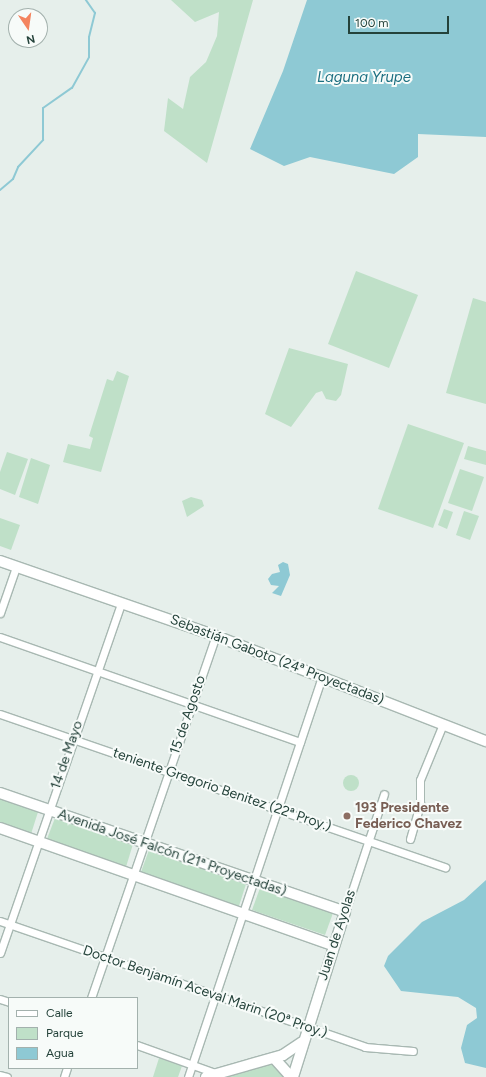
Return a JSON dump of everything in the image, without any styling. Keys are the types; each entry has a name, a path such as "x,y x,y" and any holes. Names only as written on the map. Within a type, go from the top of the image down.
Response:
{"main road":[{"path":"0,561 16,567"},
{"name":"Sebastián Gaboto (24ª Proyectadas)","path":"16,567 216,636 486,741"},
{"name":"Avenida José Falcón (21ª Proyectadas)","path":"0,793 345,912"},
{"path":"0,828 333,944"},
{"name":"Juan de Ayolas","path":"292,1077 333,944 345,912"},
{"path":"206,1077 274,1058 293,1050 304,1040"},
{"path":"274,1058 292,1077"}],"street":[{"path":"0,613 16,567"},
{"name":"14 de Mayo","path":"0,953 96,670 121,603"},
{"name":"15 de Agosto","path":"91,997 216,636"},
{"path":"0,637 300,742"},
{"path":"188,1077 322,676"},
{"name":"teniente Gregorio Benitez (22ª Proy.)","path":"0,714 445,867"},
{"path":"410,839 420,803 420,780 443,724"},
{"name":"Juan de Ayolas","path":"345,912 384,794"},
{"name":"Doctor Benjamín Aceval Marin (20ª Proy.)","path":"0,921 308,1026 365,1047 413,1051"},
{"path":"138,1045 218,1074"},
{"path":"0,1075 7,1077"}],"green space":[{"path":"171,0 253,0 207,163 164,131 168,98 183,109 190,77 206,62 217,36 219,12 195,22"},
{"path":"356,271 418,295 389,368 328,344"},
{"path":"473,298 486,302 486,404 446,393"},
{"path":"289,348 348,364 341,395 336,401 326,399 322,391 316,393 291,427 265,414"},
{"path":"117,371 129,376 101,472 63,462 68,444 90,449 93,438 89,436 107,379 113,381"},
{"path":"408,424 464,443 433,528 378,509"},
{"path":"468,446 486,451 486,465 464,459"},
{"path":"7,452 28,459 15,495 0,489 0,472"},
{"path":"31,458 50,465 38,504 19,497"},
{"path":"460,469 484,477 472,511 448,503"},
{"path":"191,497 202,500 204,506 187,517 182,501"},
{"path":"444,509 453,512 447,529 438,525"},
{"path":"464,511 479,516 470,540 456,535"},
{"path":"0,518 20,525 11,550 0,546"},
{"path":"351,775 358,780 359,783 354,790 351,791 344,786 343,783 348,776"},
{"path":"0,799 38,812 31,834 0,824"},
{"path":"55,818 133,844 126,867 47,839"},
{"path":"149,850 246,884 239,906 141,872"},
{"path":"260,888 333,913 325,935 252,910"},
{"path":"159,1058 182,1066 178,1077 153,1077"},
{"path":"275,1061 287,1077 224,1077 242,1073"}],"water":[{"name":"Laguna Yrupe","path":"307,0 486,0 486,137 418,134 418,157 394,174 310,157 284,166 250,149 283,71"},
{"path":"283,562 288,564 290,575 281,596 272,593 279,586 271,585 268,579 272,574 280,572 278,565"},
{"path":"486,880 486,1068 465,1063 461,1048 467,1025 477,1018 476,1008 458,997 401,991 384,966 388,956 422,922 464,900"}],"waterway":[{"path":"0,190 13,179 18,167 43,140 43,108 72,88 89,57 89,37 95,13 86,0"}],"place":[{"name":"193 Presidente Federico Chavez","path":"347,816"}]}
